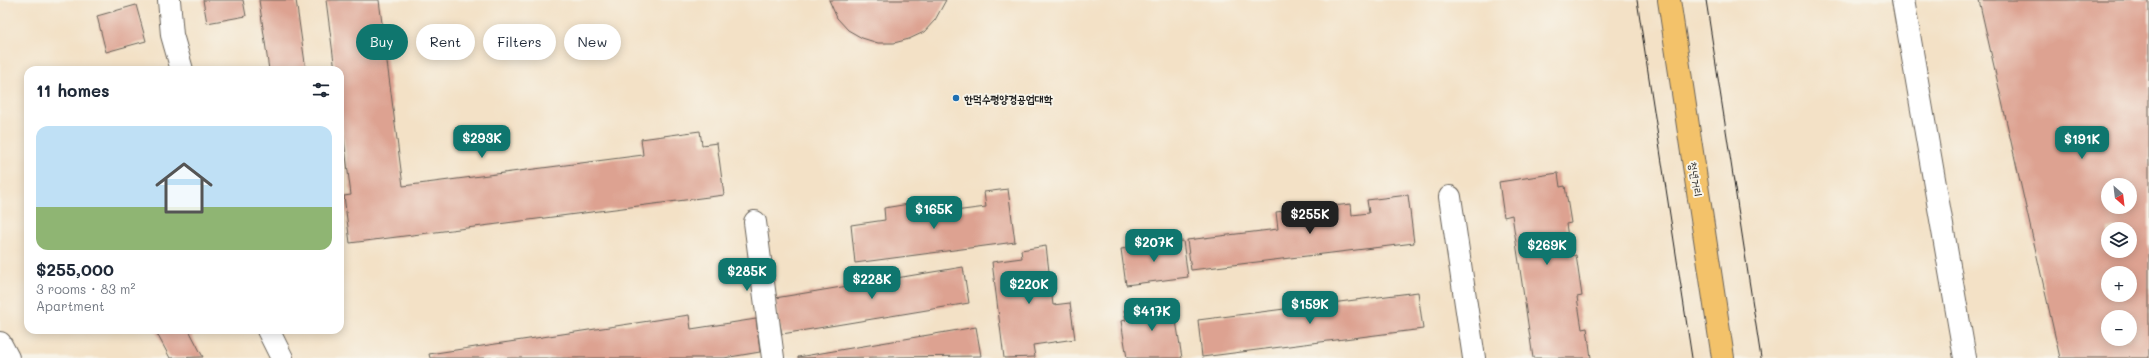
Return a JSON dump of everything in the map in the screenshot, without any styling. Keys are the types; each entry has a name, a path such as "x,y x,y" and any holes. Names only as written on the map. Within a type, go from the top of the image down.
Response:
{"main road":[{"name":"청년거리","path":"1669,0 1723,358"}],"street":[{"path":"169,0 172,35 181,66"},
{"path":"1903,0 1965,358"},
{"path":"1450,197 1474,358"},
{"path":"755,222 773,358"},
{"path":"270,334 282,358"},
{"path":"0,343 8,358"}],"building":[{"path":"203,0 243,0 246,16 207,23"},
{"path":"259,0 296,0 305,66 268,66"},
{"path":"326,0 379,0 382,24 356,24 356,60 387,60 403,186 643,155 641,139 700,131 702,145 717,143 724,195 350,243 344,196 351,195 344,140 344,66 334,66"},
{"path":"829,0 946,0 935,20 924,32 909,39 894,43 878,43 862,38 848,30 837,18"},
{"path":"1979,0 2149,0 2149,358 2060,358"},
{"path":"136,5 146,41 106,52 97,16"},
{"path":"1558,173 1560,187 1565,186 1571,223 1566,224 1571,256 1576,255 1582,296 1577,297 1582,329 1587,328 1591,358 1533,358 1512,215 1504,217 1499,182"},
{"path":"1008,189 1015,242 855,263 851,225 885,220 884,208 915,203 916,216 986,207 984,192"},
{"path":"1408,195 1414,243 1191,270 1187,240 1278,229 1276,212 1351,204 1352,215 1369,213 1367,200"},
{"path":"1183,241 1188,277 1126,285 1121,249"},
{"path":"1046,246 1053,305 1070,303 1075,339 1033,345 1035,357 1004,358 992,262 1022,258 1021,250"},
{"path":"963,267 969,303 782,334 775,298"},
{"path":"1418,292 1423,329 1202,357 1198,320"},
{"path":"1173,302 1182,358 1127,358 1121,321 1126,320 1124,310"},
{"path":"689,315 691,329 756,319 760,352 724,358 430,358 429,354"},
{"path":"976,327 981,356 798,358 798,357"},
{"path":"157,334 191,334 203,357 170,358"}],"tram line":[{"path":"1637,0 1692,358"},
{"path":"1706,0 1761,358"}],"place":[{"name":"한덕수평양경공업대학","path":"956,98"}]}
